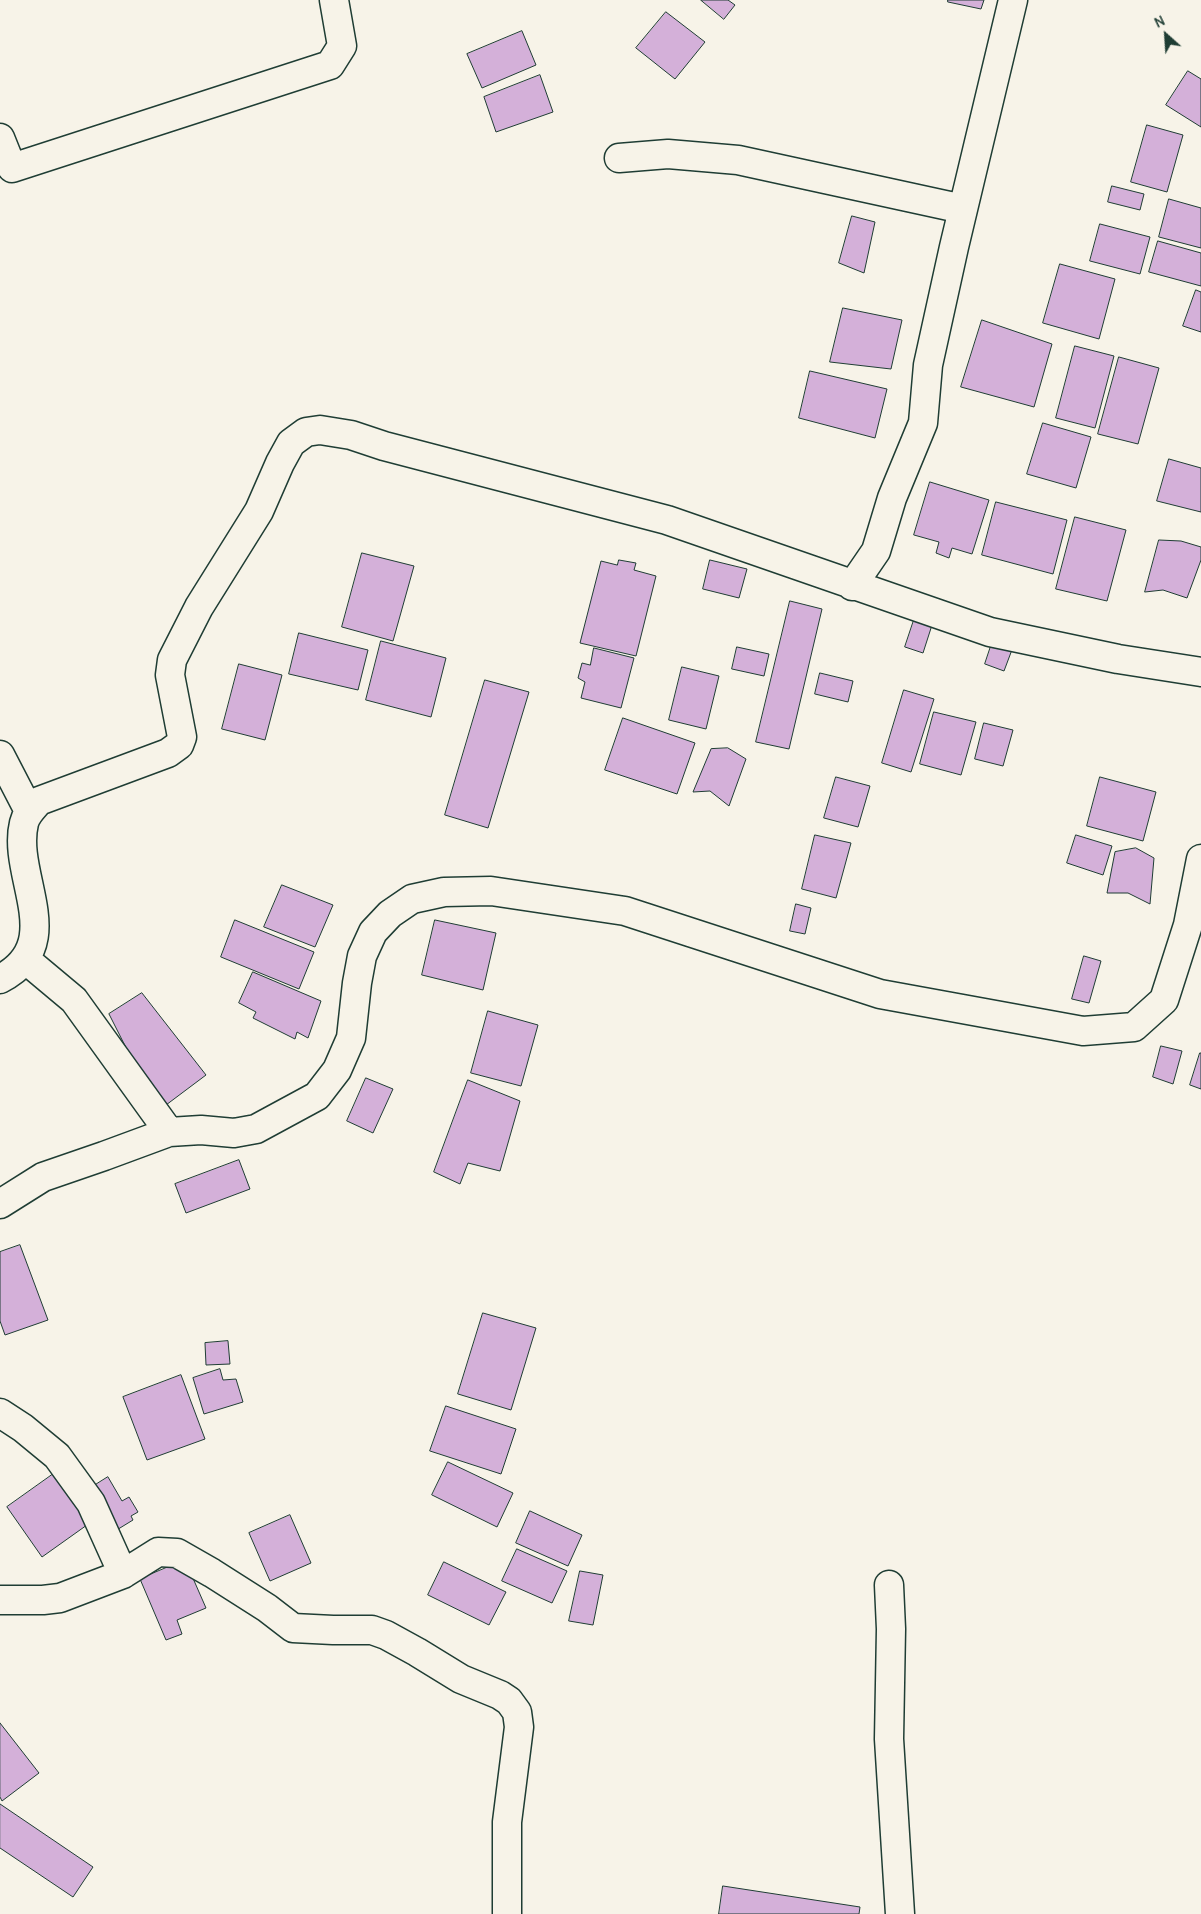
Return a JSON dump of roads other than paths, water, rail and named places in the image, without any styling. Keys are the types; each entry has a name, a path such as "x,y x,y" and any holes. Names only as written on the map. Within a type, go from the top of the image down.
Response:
{"street":[{"path":"0,138 12,168 330,65 342,46 334,0"},
{"path":"852,586 876,551 892,498 923,423 928,365 1012,0"},
{"path":"620,158 668,154 738,160 963,209"},
{"path":"0,978 9,974 25,960 34,940 35,914 22,841 24,822 39,801 168,753 179,745 182,731 170,675 172,660 199,608 259,511 287,450 291,444 306,432 320,430 351,435 384,446 667,520 852,586 893,598 990,632 1118,659 1201,672"},
{"path":"876,551 893,598"},
{"path":"0,755 30,812"},
{"path":"0,1204 42,1177 169,1132 202,1130 234,1133 256,1129 317,1096 337,1070 351,1038 362,956 373,932 390,914 412,899 444,892 491,891 625,911 880,994 1083,1031 1134,1027 1164,1000 1188,925 1201,859"},
{"path":"25,960 74,1000 169,1132"},
{"path":"0,1413 23,1428 57,1456 91,1503 124,1574"},
{"path":"0,1600 60,1598 124,1574 158,1552 177,1553 267,1608 293,1628 372,1630 386,1635 417,1652 461,1680 500,1695 510,1701 517,1712 518,1727 507,1822 507,1914"},
{"path":"889,1585 889,1739 900,1914"}]}
